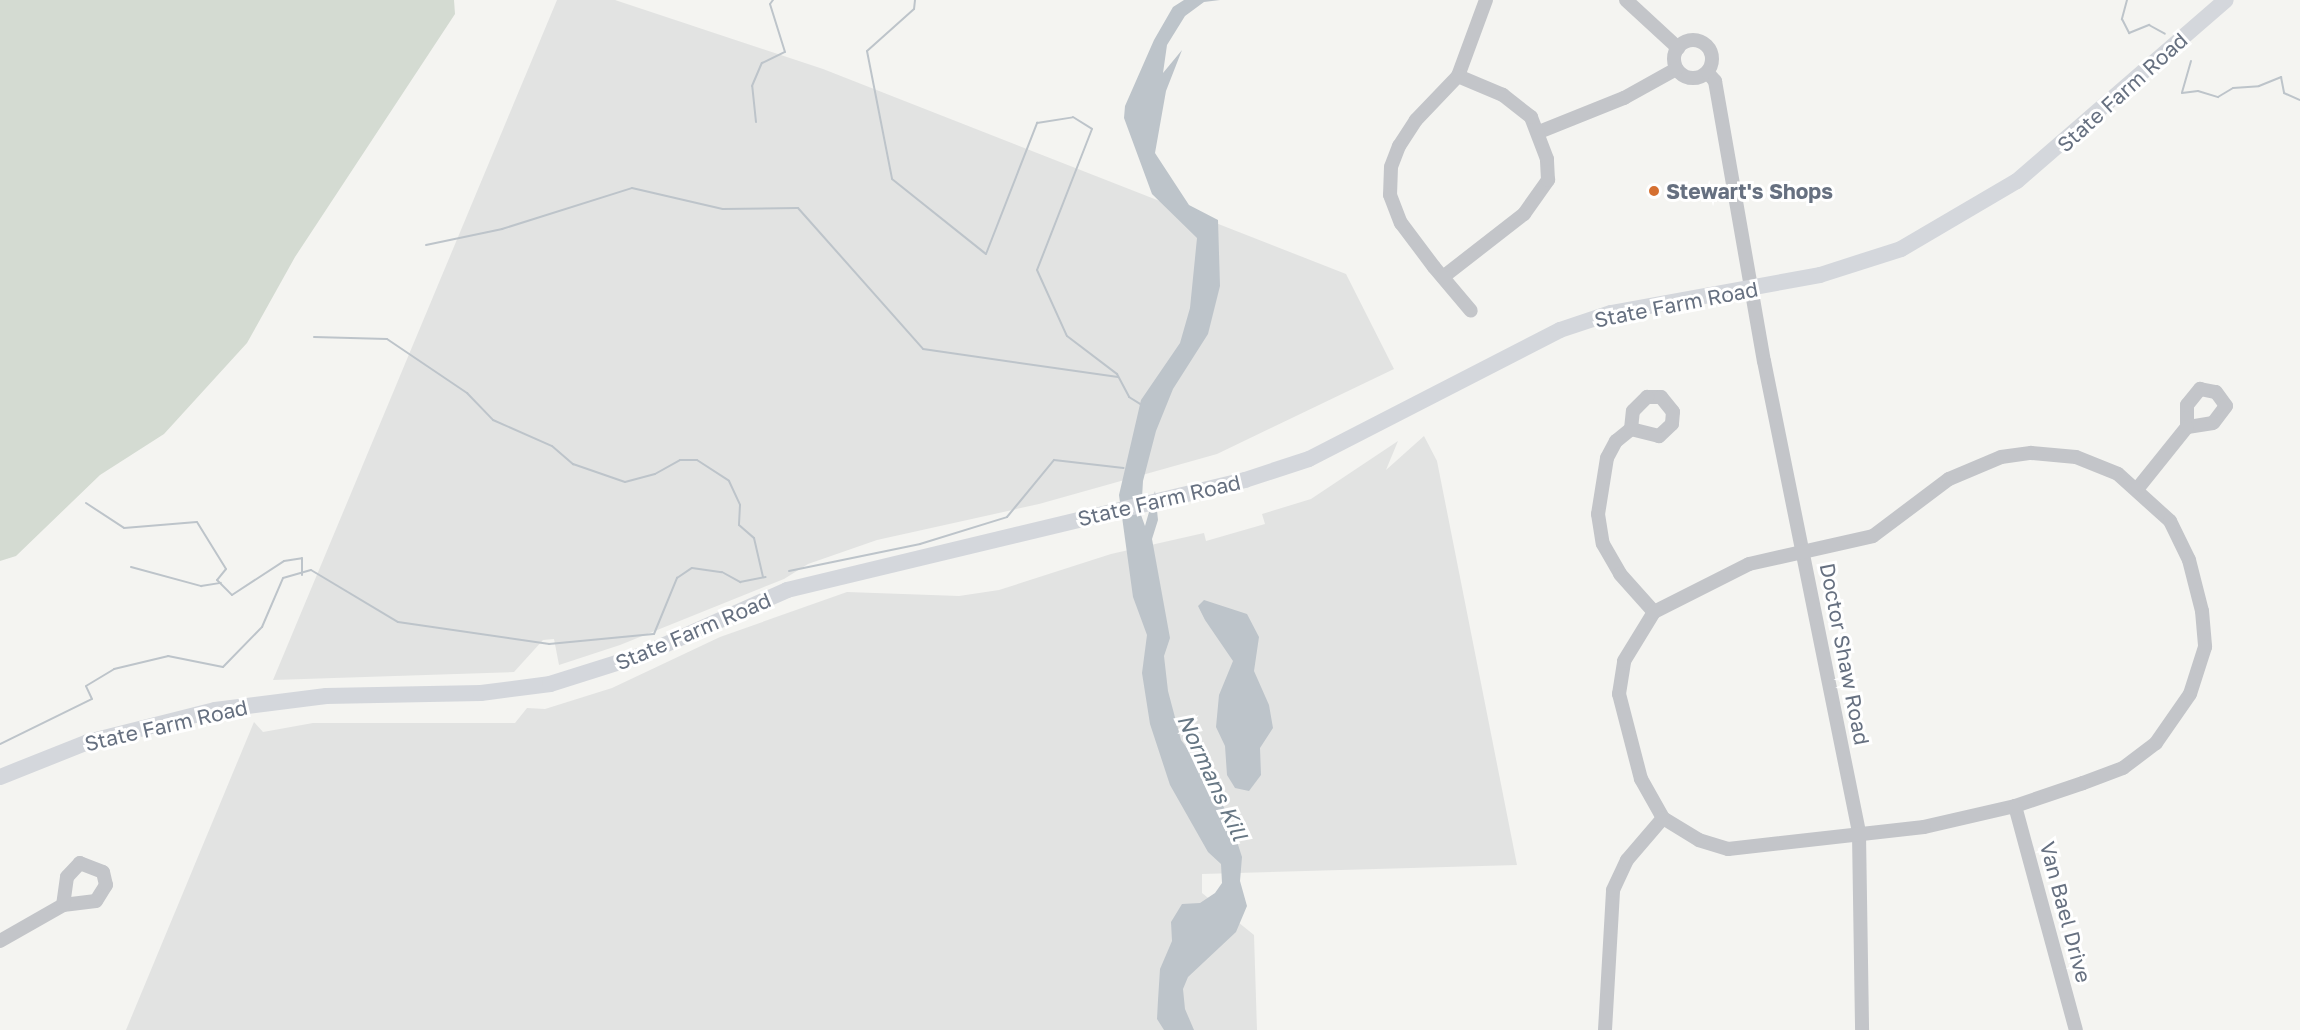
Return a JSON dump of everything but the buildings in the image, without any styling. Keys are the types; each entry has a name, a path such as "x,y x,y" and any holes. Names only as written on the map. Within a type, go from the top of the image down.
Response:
{"main road":[{"name":"State Farm Road","path":"0,777 88,742 215,710 326,696 480,693 550,684 642,655 787,590 1172,496 1309,459 1560,330 1611,313 1752,289 1865,262 1965,216 2081,130 2226,0"}],"street":[{"path":"1471,311 1401,223 1390,195 1391,167 1416,120 1458,76 1486,0"},
{"path":"1626,0 1678,48"},
{"path":"1676,69 1691,79 1708,72 1713,61 1706,44 1694,40 1678,48"},
{"path":"1676,69 1678,48"},
{"path":"1539,132 1624,98 1676,69"},
{"name":"Doctor Shaw Road","path":"1708,72 1715,81 1752,289 1859,834 1862,1030"},
{"path":"1443,277 1540,197 1548,180 1539,132 1517,104 1458,76"},
{"path":"2138,488 2187,427"},
{"path":"1631,429 1616,441 1607,458 1598,514 1603,544 1620,574 1654,612"},
{"path":"2031,453 2076,457 2118,474 2138,488 2170,521 2189,560 2197,591 2205,647 2190,694 2173,724 2123,768 2015,806 1923,827 1728,849 1699,840 1663,818 1641,779 1619,694 1624,661 1654,612 1749,564 1803,553 1873,536 1949,479 2001,457 2031,453"},
{"name":"Van Bael Drive","path":"2015,806 2076,1030"},
{"path":"1605,1030 1613,890 1627,860 1663,818"},
{"path":"0,941 63,905"}],"shaded area":[{"path":"0,0 454,0 455,14 295,257 247,343 164,434 100,475 16,556 0,561"},
{"path":"557,0 615,0 823,69 1346,274 1394,369 1217,454 1039,504 877,540 808,564 784,579 620,645 559,665 554,639 543,640 514,672 273,680"},
{"path":"1184,0 1220,0 1204,2 1185,16 1167,45 1163,73 1182,50 1166,91 1155,153 1189,205 1218,220 1220,286 1208,334 1173,389 1156,431 1143,481 1141,515 1145,526 1155,491 1158,520 1152,539 1170,638 1164,656 1168,691 1181,740 1213,783 1231,823 1242,857 1240,881 1247,906 1236,932 1188,977 1183,989 1185,1009 1194,1030 1164,1030 1157,1019 1160,969 1172,941 1171,922 1182,904 1200,903 1215,893 1222,883 1221,864 1208,852 1170,785 1150,724 1142,673 1147,635 1133,597 1119,495 1141,400 1180,343 1190,308 1197,238 1152,194 1124,118 1125,106 1154,40 1173,7"},
{"path":"1424,436 1437,461 1517,865 1202,874 1202,893 1254,935 1257,1030 126,1030 254,722 263,732 313,723 515,723 527,708 545,709 612,688 720,637 847,592 959,596 999,590 1111,554 1204,533 1206,541 1265,524 1262,514 1311,499 1398,441 1386,470"},
{"path":"1204,600 1247,614 1259,637 1254,671 1269,705 1273,728 1260,748 1261,775 1249,791 1235,788 1227,775 1225,746 1216,727 1219,695 1233,661 1198,606"}],"waterway":[{"path":"756,122 752,86 762,63 785,52 770,4 773,0"},
{"path":"915,0 914,9 867,51 892,179 986,254 1037,123 1073,117 1092,129 1037,270 1067,336 1117,374 1129,397 1140,404"},
{"path":"2127,0 2122,19 2129,33 2149,25 2165,34"},
{"path":"2191,61 2182,93 2198,91 2218,97 2233,88 2259,86 2281,77 2284,93 2300,100"},
{"path":"426,245 502,229 632,188 723,209 798,208 923,349 1118,377"},
{"path":"314,337 387,339 467,393 493,420 552,446 573,464 625,482 655,474 680,460 697,460 729,481 740,505 739,525 754,538 763,577"},
{"path":"789,571 920,544 1007,517 1054,460 1124,468"},
{"path":"86,503 124,528 197,522 226,569 217,580 232,595 284,561 302,558 302,575"},
{"path":"131,567 201,586 221,583"},
{"path":"0,744 92,699 86,686 114,669 168,656 223,667 262,627 283,578 311,570 398,622 549,644 654,634 677,578 692,568 722,572 740,582 766,577"}],"place":[{"name":"Stewart's Shops","path":"1654,191"}],"water label":[{"name":"Normans Kill","path":"1213,777"}]}
